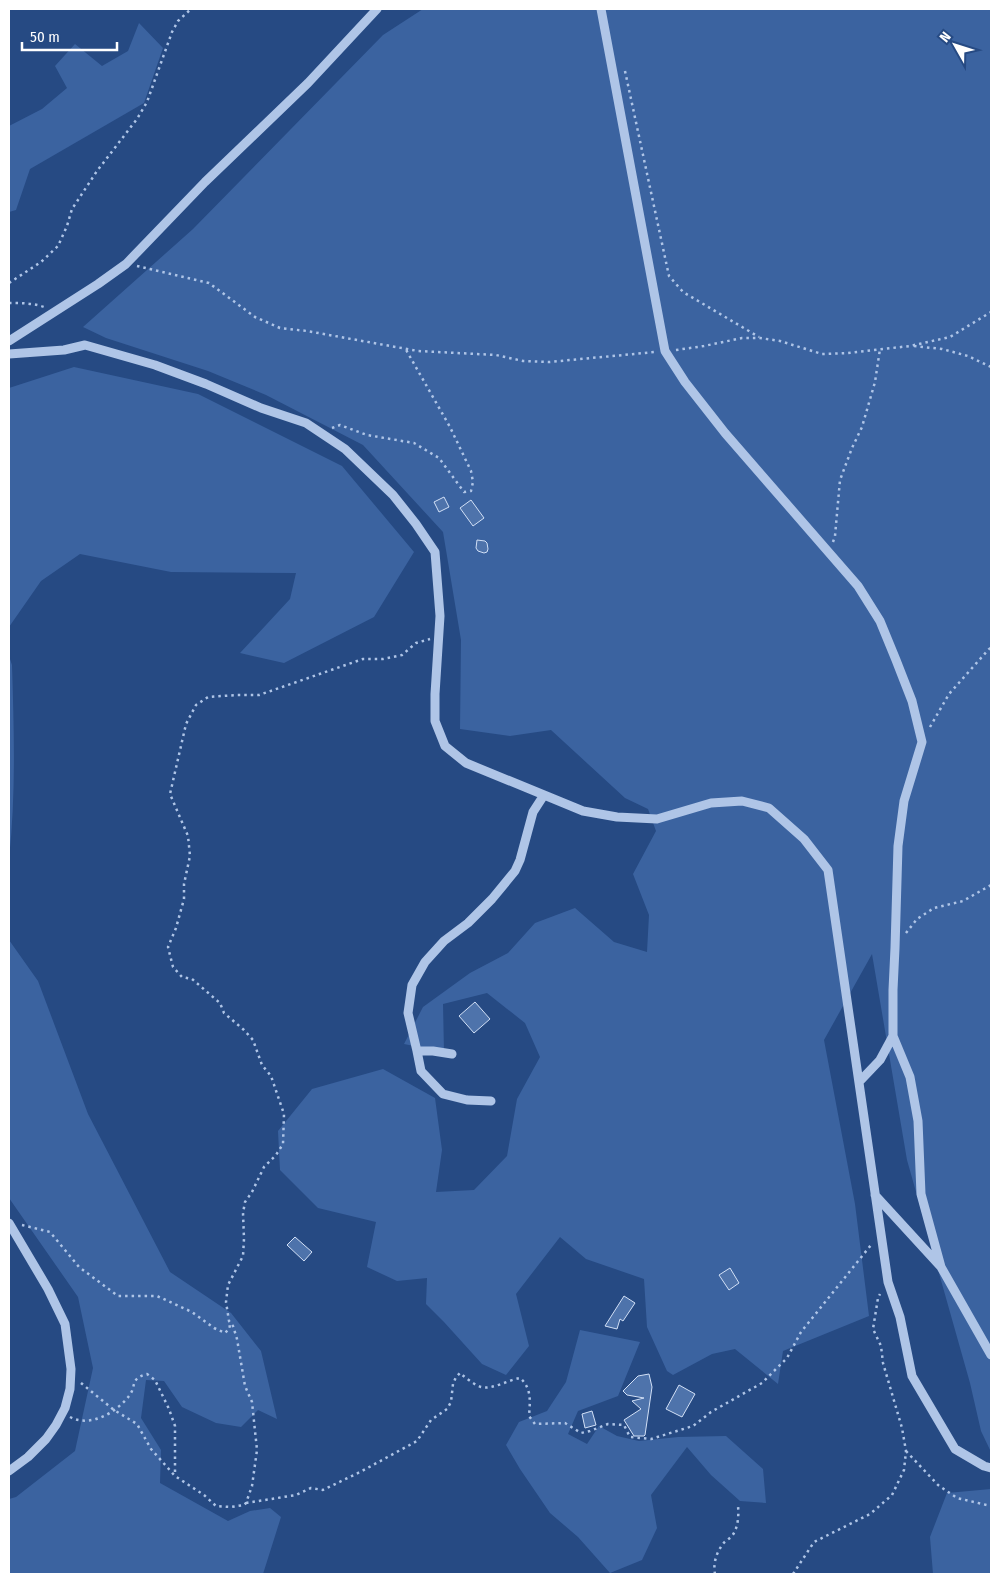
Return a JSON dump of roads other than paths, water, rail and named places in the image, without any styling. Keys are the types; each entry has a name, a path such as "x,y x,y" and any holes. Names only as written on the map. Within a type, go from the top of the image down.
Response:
{"street":[{"path":"9,341 126,264 205,182 308,83 377,9"},
{"path":"602,9 665,352 685,382 725,432 858,586 880,621 912,701 922,742 904,801 898,846 893,1036 910,1077 918,1121 921,1194 941,1267"},
{"path":"9,354 64,350 85,345 155,365 206,384 261,408 306,423 345,449 393,495 435,552 440,616 435,721 445,746 466,763 583,811 617,817 656,820 710,803 742,802 769,808 804,839 828,870 860,1081 881,1240 888,1282 900,1317 912,1376 955,1449 991,1468"},
{"path":"491,1100 467,1100 443,1094 421,1071 408,1013 412,985 425,962 444,941 468,923 492,899 515,871 520,860 533,812 544,795"},
{"path":"860,1081 880,1060 893,1036"},
{"path":"417,1051 452,1054"},
{"path":"875,1195 941,1267 991,1355"},
{"path":"9,1472 46,1440 56,1425 70,1389 71,1369 65,1324 13,1224"}]}
